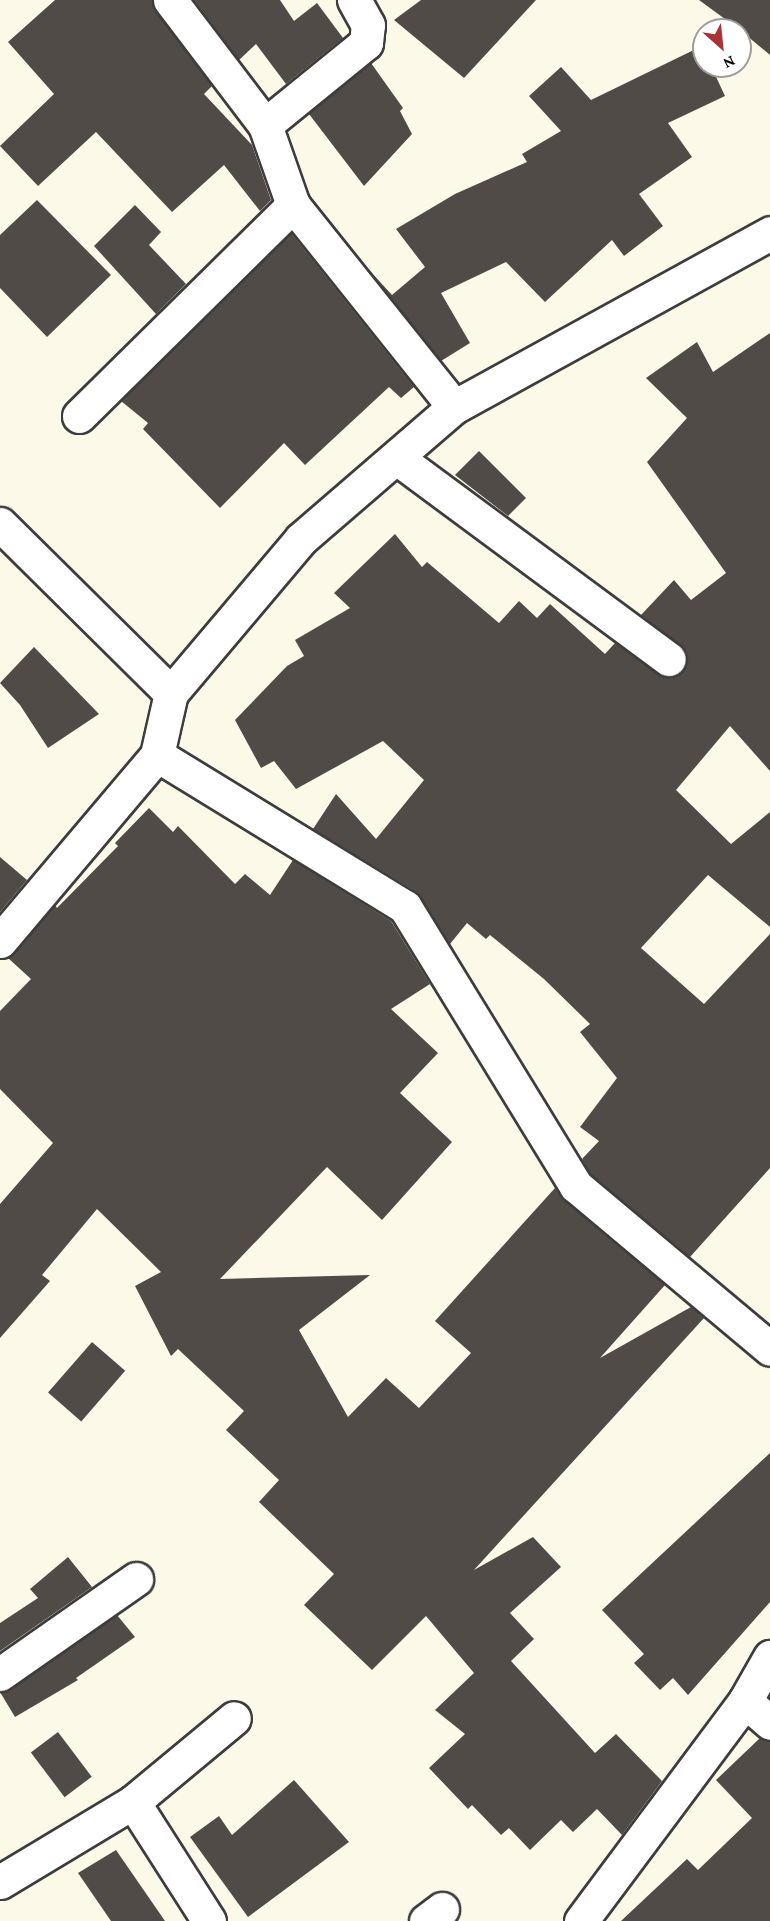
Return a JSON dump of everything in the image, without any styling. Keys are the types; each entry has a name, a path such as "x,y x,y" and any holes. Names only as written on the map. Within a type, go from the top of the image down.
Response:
{"street":[{"path":"170,0 265,125 293,205 454,407"},
{"path":"265,125 366,43 368,25 354,0"},
{"path":"79,416 293,205"},
{"path":"0,940 157,755 171,693 301,539 454,407 770,233"},
{"path":"397,458 669,659"},
{"path":"0,524 171,693"},
{"path":"157,755 405,908 576,1186 770,1349"},
{"path":"0,1674 136,1579"},
{"path":"581,1921 745,1701 770,1657"},
{"path":"745,1701 770,1723"},
{"path":"0,1882 133,1802 234,1718"},
{"path":"133,1802 209,1921"}],"building":[{"path":"55,0 152,0 155,11 212,86 204,94 252,145 271,200 260,211 224,165 172,212 96,132 38,186 0,146 54,94 8,42"},
{"path":"194,0 280,0 294,21 317,3 343,38 286,84 256,44 239,60"},
{"path":"421,0 536,0 464,78 394,20"},
{"path":"699,0 770,0 770,55 752,40 752,18 724,18"},
{"path":"692,51 692,78 717,78 725,96 668,123 692,157 639,194 663,226 624,256 612,240 545,302 506,262 441,293 470,343 441,361 369,270 392,295 425,267 396,229 455,194 527,162 522,154 561,131 529,96 561,67 591,100"},
{"path":"371,63 403,108 400,111 412,134 364,186 309,114"},
{"path":"37,200 111,275 47,337 0,288 0,235"},
{"path":"135,205 161,232 149,245 186,284 156,314 94,246"},
{"path":"291,233 414,387 401,398 389,387 305,465 284,443 220,508 143,429 148,423 121,401"},
{"path":"770,333 770,771 730,726 676,790 731,844 770,812 770,927 708,875 641,948 704,1004 770,934 770,1168 690,1257 590,1174 582,1159 599,1141 580,1127 617,1078 580,1032 590,1024 544,979 490,935 486,939 467,923 450,944 415,891 313,829 336,794 376,839 424,780 383,741 296,789 274,761 261,768 235,720 287,666 304,656 295,640 350,608 334,593 395,534 422,567 427,562 499,623 519,601 537,618 550,604 605,654 615,643 658,674 677,676 687,662 686,651 641,615 674,580 691,600 726,573 647,462 687,418 646,378 697,342 713,372"},
{"path":"479,451 526,498 508,516 455,475"},
{"path":"34,647 99,714 48,748 20,705 0,683"},
{"path":"149,808 173,832 178,826 235,884 245,874 270,895 293,860 391,921 430,984 391,1009 438,1053 400,1093 452,1142 382,1220 327,1167 220,1279 370,1275 299,1330 348,1417 386,1378 419,1408 471,1353 435,1321 555,1188 564,1200 665,1285 600,1358 691,1307 704,1318 474,1570 533,1537 561,1567 510,1613 534,1639 511,1661 595,1753 616,1734 662,1781 622,1835 597,1809 573,1832 561,1820 530,1850 509,1828 501,1835 472,1805 468,1809 429,1768 465,1734 435,1710 474,1673 426,1616 372,1670 304,1605 334,1574 259,1502 279,1480 226,1430 244,1411 178,1349 171,1356 135,1286 161,1272 97,1209 42,1275 50,1281 0,1338 0,1204 53,1143 0,1089 0,1011 31,979 8,958 55,905 57,908 118,846 115,843"},
{"path":"0,857 27,880 0,912"},
{"path":"92,1342 125,1371 81,1421 48,1393"},
{"path":"770,1453 770,1602 688,1695 673,1678 660,1690 634,1663 644,1654 602,1610"},
{"path":"68,1557 92,1587 0,1651 0,1623 38,1598 30,1589"},
{"path":"117,1615 135,1637 76,1678 78,1680 15,1717 0,1692 11,1689"},
{"path":"58,1732 92,1777 65,1797 31,1752"},
{"path":"760,1738 770,1741 770,1921 621,1921 687,1859 698,1870 752,1818 716,1780"},
{"path":"294,1780 349,1842 248,1917 190,1837 219,1816 232,1835"},
{"path":"116,1850 165,1921 111,1921 78,1873"}]}
